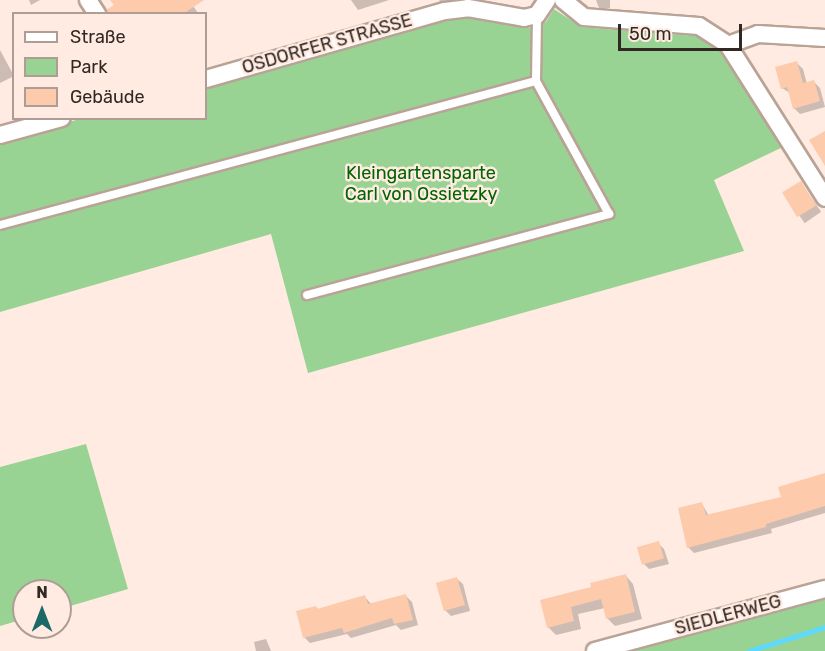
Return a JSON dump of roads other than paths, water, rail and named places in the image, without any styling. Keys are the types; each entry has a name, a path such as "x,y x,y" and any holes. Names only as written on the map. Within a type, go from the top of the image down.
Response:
{"street":[{"path":"537,15 547,0"},
{"path":"563,0 584,17 699,27 728,45 825,198"},
{"name":"OSDORFER STRASSE","path":"207,79 445,11 468,8 524,18 537,15"},
{"path":"728,45 758,34 825,38"},
{"path":"0,135 55,120"},
{"name":"SIEDLERWEG","path":"596,651 825,589"}],"lane":[{"path":"307,295 609,214 536,81 537,15"},
{"path":"0,225 536,81"}],"waterway":[{"path":"749,651 825,627"}],"park label":[{"name":"Kleingartensparte Carl von Ossietzky","path":"421,184"}]}
